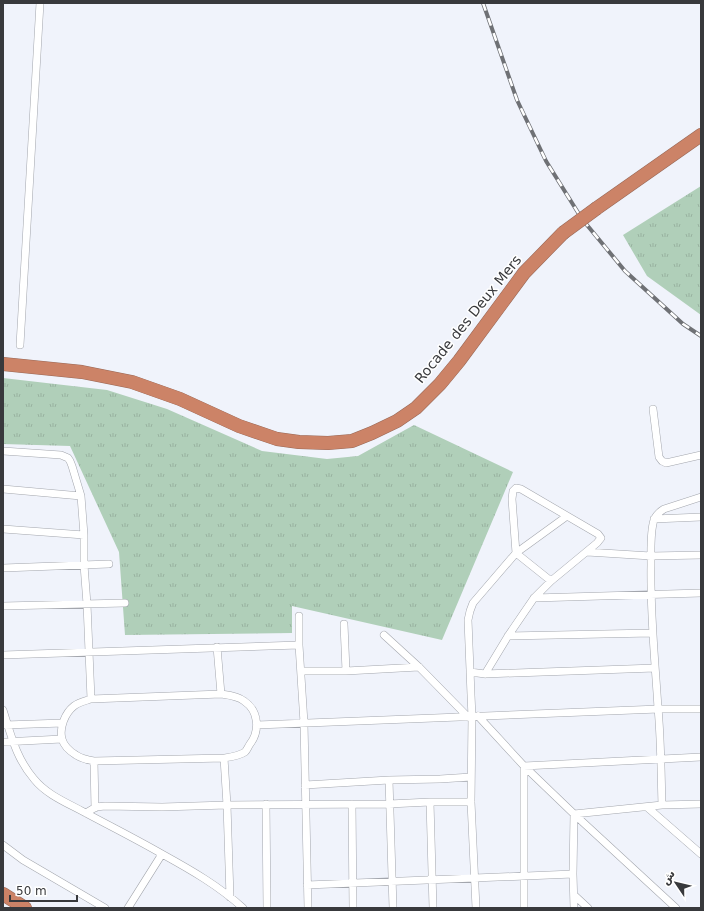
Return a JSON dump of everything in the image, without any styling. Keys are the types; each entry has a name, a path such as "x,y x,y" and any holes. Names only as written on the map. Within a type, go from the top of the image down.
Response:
{"highway":[{"name":"Rocade des Deux Mers","path":"3,364 82,372 132,382 180,399 239,426 277,439 328,444 352,441 397,421 416,408 440,384 524,273 563,232 701,135"},
{"path":"3,894 25,908"}],"street":[{"path":"20,345 40,3"},
{"path":"653,409 659,456 662,461 669,463 701,455"},
{"path":"3,450 61,455 65,456 70,461 72,466 81,496 91,699"},
{"path":"485,674 508,636 534,598 551,581 601,539 598,534 522,489 516,488 512,494 512,498 516,553 551,581"},
{"path":"3,489 81,496"},
{"path":"662,805 659,709 650,594 652,527 654,519 659,512 701,497"},
{"path":"476,908 471,802 473,716 468,620 470,611 473,603 516,553 567,516"},
{"path":"654,519 701,517"},
{"path":"3,529 84,535"},
{"path":"587,552 651,556 701,555"},
{"path":"3,568 109,564"},
{"path":"534,598 701,593"},
{"path":"3,606 125,602"},
{"path":"299,616 300,671 304,723 308,908"},
{"path":"344,624 346,671"},
{"path":"508,636 652,633"},
{"path":"384,635 473,716 574,814 676,908"},
{"path":"3,655 299,645"},
{"path":"217,647 221,694"},
{"path":"300,671 346,671 419,667"},
{"path":"470,672 485,674 655,668"},
{"path":"221,694 239,698 246,702 256,717 257,733 245,752 235,757 94,761 77,756 70,751 62,739 63,723 66,713 74,705 81,701 91,699 221,694"},
{"path":"257,725 659,709 701,709"},
{"path":"3,710 5,725 13,742 27,770 39,785 50,793 162,854 208,881 243,908"},
{"path":"5,725 63,723"},
{"path":"3,742 62,739"},
{"path":"224,758 230,897"},
{"path":"524,766 701,758"},
{"path":"94,761 95,808"},
{"path":"524,766 524,908"},
{"path":"305,785 471,777"},
{"path":"389,780 393,908"},
{"path":"430,802 433,908"},
{"path":"86,813 95,808 105,806 162,808 266,804 471,802"},
{"path":"266,804 268,908"},
{"path":"352,804 353,908"},
{"path":"574,814 662,805 700,804"},
{"path":"647,807 701,854"},
{"path":"574,814 574,908"},
{"path":"3,845 22,860 104,908"},
{"path":"128,908 162,854"},
{"path":"307,885 573,874"},
{"path":"574,895 588,908"}],"green space":[{"path":"701,186 701,315 647,276 623,235"},
{"path":"3,378 107,390 167,409 262,451 327,459 358,456 414,425 513,472 442,640 292,606 292,633 125,635 119,552 70,446 3,444"}],"railway":[{"path":"483,3 517,100 546,161 582,219 625,271 683,324 701,336"}]}
